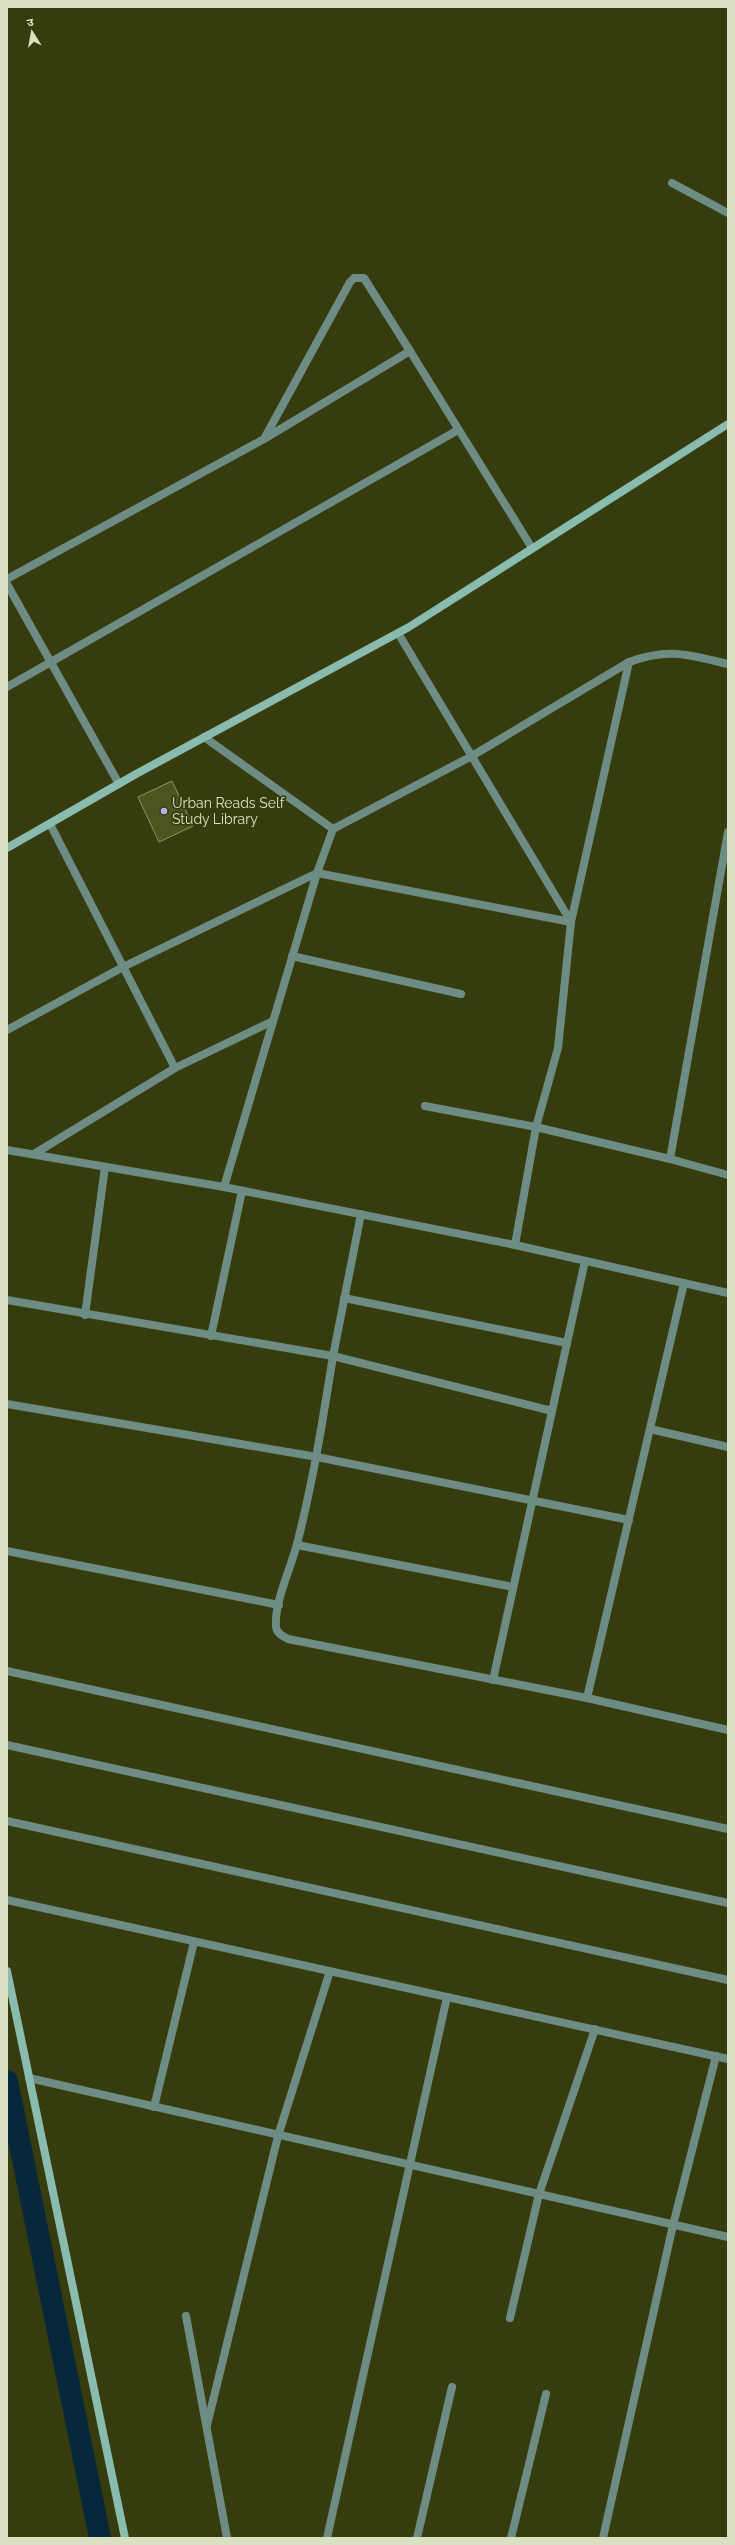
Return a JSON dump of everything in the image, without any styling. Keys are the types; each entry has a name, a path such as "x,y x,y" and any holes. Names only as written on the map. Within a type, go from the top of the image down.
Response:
{"street":[{"path":"672,183 728,213"},
{"path":"264,439 354,278 360,277 367,280 532,548"},
{"path":"7,579 264,439 410,351"},
{"path":"7,848 119,784 398,633 728,424"},
{"path":"7,687 458,430"},
{"path":"7,584 119,784"},
{"path":"398,633 571,922"},
{"path":"224,1187 317,873 332,829 472,756 629,662 650,654 666,652 728,664"},
{"path":"515,1245 536,1127 558,1048 571,922 629,662"},
{"path":"204,738 332,829"},
{"path":"50,824 175,1068"},
{"path":"670,1159 719,874 728,832"},
{"path":"7,1030 123,967 317,873 571,922"},
{"path":"719,874 728,876"},
{"path":"292,956 461,994"},
{"path":"34,1154 175,1068 273,1021"},
{"path":"425,1106 536,1127 670,1159 728,1175"},
{"path":"7,1150 224,1187 361,1214 515,1245 728,1293"},
{"path":"85,1315 105,1167"},
{"path":"211,1336 242,1191"},
{"path":"361,1214 333,1356 317,1457 297,1545 279,1604 276,1626 280,1634 288,1639 587,1698 728,1730"},
{"path":"493,1680 585,1261"},
{"path":"587,1698 684,1283"},
{"path":"344,1298 567,1343"},
{"path":"7,1300 85,1315 333,1356 552,1411"},
{"path":"7,1404 317,1457 629,1520"},
{"path":"650,1429 728,1447"},
{"path":"297,1545 513,1587"},
{"path":"7,1552 279,1604"},
{"path":"7,1671 728,1829"},
{"path":"7,1745 728,1903"},
{"path":"7,1821 728,1980"},
{"path":"7,1900 728,2059"},
{"path":"154,2107 194,1942"},
{"path":"7,1971 125,2538"},
{"path":"207,2425 278,2136 330,1971"},
{"path":"327,2538 447,1997"},
{"path":"510,2318 539,2194 595,2029"},
{"path":"603,2538 673,2225 716,2056"},
{"path":"29,2078 409,2166 728,2237"},
{"path":"186,2316 228,2538"},
{"path":"417,2538 452,2387"},
{"path":"511,2538 546,2394"}],"building":[{"path":"172,781 193,826 159,842 138,797"}],"waterway":[{"path":"7,2081 100,2538"}],"place":[{"name":"Urban Reads Self Study Library","path":"164,811"}]}
